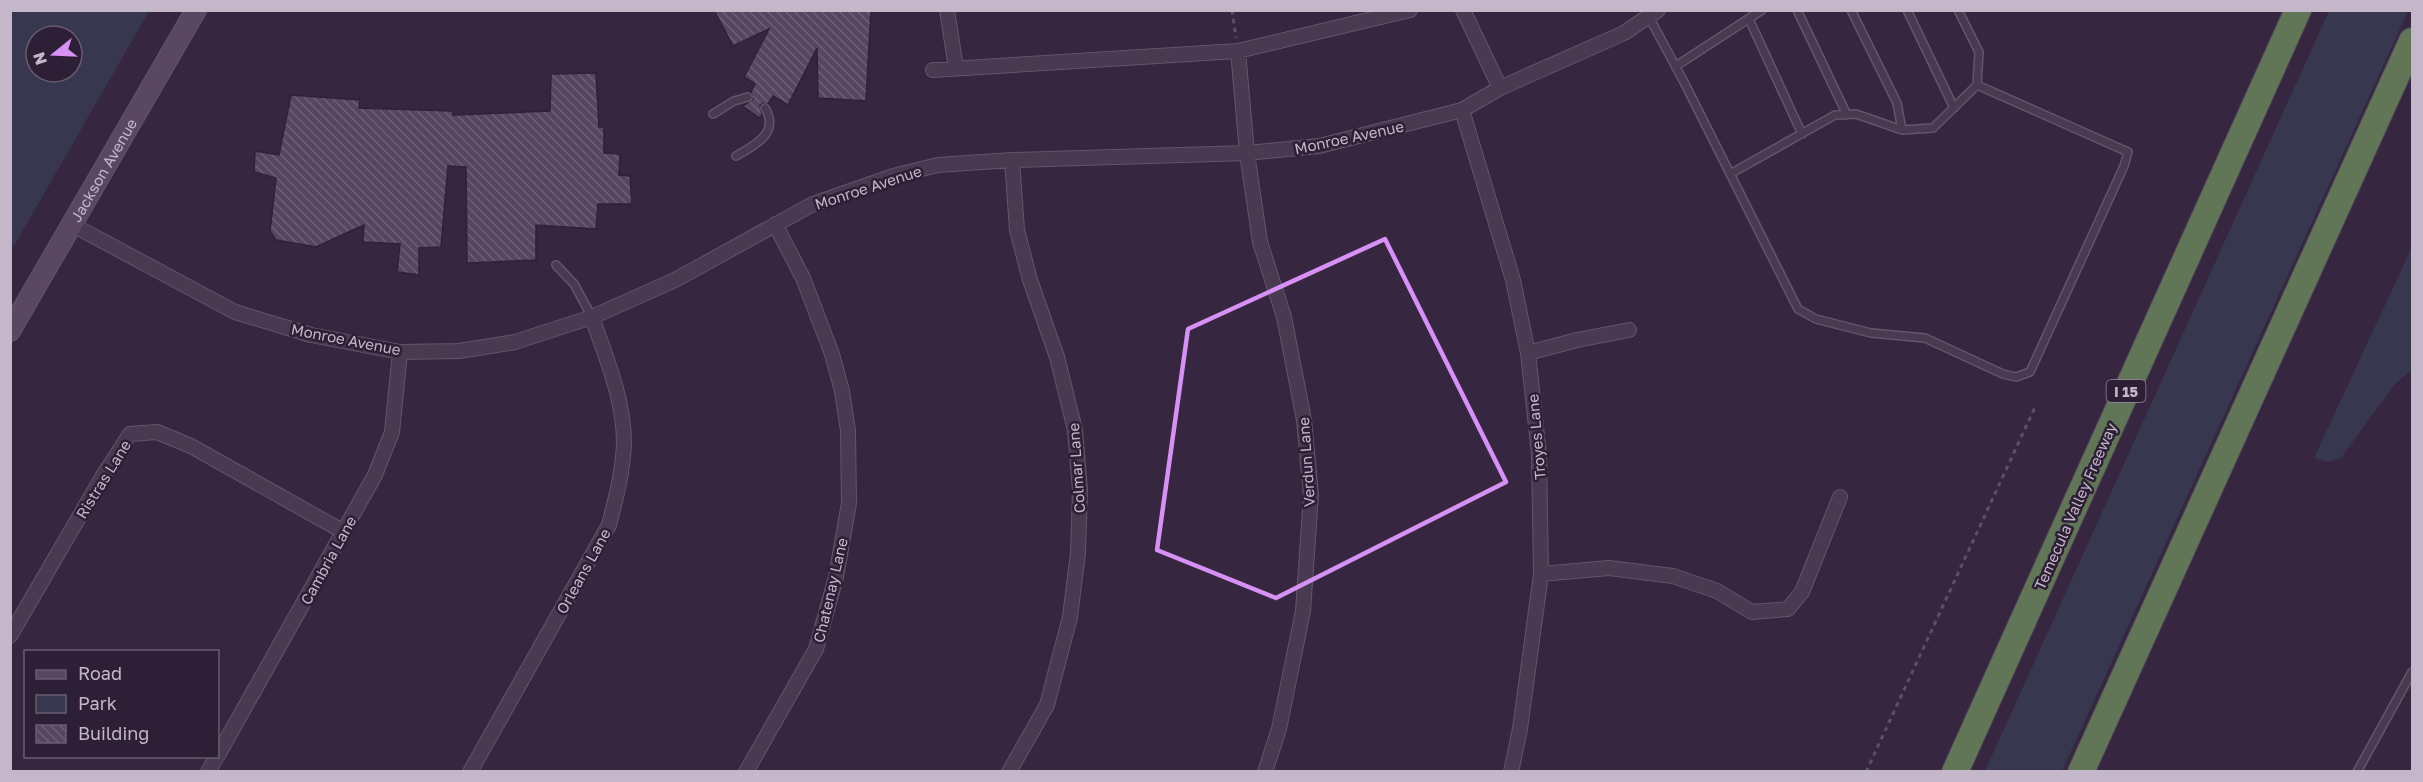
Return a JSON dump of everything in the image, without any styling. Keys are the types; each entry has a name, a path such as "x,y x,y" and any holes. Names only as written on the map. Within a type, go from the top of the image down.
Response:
{"highway":[{"name":"Temecula Valley Freeway","path":"1955,771 2298,10"},
{"path":"2081,771 2412,40"}],"main road":[{"name":"Jackson Avenue","path":"10,331 196,10"}],"street":[{"path":"947,10 956,68"},
{"path":"933,69 1238,51 1410,10"},
{"path":"1463,10 1500,88"},
{"name":"Monroe Avenue","path":"71,224 235,312 311,335 400,352 459,351 515,342 592,317 675,280 813,204 893,176 938,165 1012,160 1247,153 1319,146 1462,110 1500,88 1624,33 1653,14"},
{"name":"Verdun Lane","path":"1238,51 1247,153 1260,242 1284,317 1304,420 1311,495 1303,611 1280,729 1265,771"},
{"name":"Troyes Lane","path":"1462,110 1514,279 1528,353 1539,454 1541,574 1523,709 1511,771"},
{"name":"Colmar Lane","path":"1009,771 1047,705 1070,617 1078,553 1080,490 1075,430 1057,357 1030,280 1017,230 1012,160"},
{"name":"Chatenay Lane","path":"746,771 816,650 836,577 849,503 848,430 842,392 832,354 803,278 775,224"},
{"name":"Orleans Lane","path":"470,771 609,525 620,482 624,442 621,409 614,378 592,317"},
{"path":"1528,353 1629,330"},
{"name":"Cambria Lane","path":"219,752 375,475 392,432 400,352"},
{"name":"Ristras Lane","path":"10,636 104,474 130,434 157,432 191,446 344,532"},
{"path":"1541,574 1609,568 1672,576 1717,591 1752,612 1788,609 1802,592 1840,497"},
{"name":"Cambria Lane","path":"208,771 216,758"}],"lane":[{"path":"1676,66 1762,10"},
{"path":"1797,10 1847,115"},
{"path":"1851,10 1897,104 1902,130"},
{"path":"1907,10 1954,108"},
{"path":"1730,174 1835,115 1856,114 1902,130 1933,128 1977,85 1979,52 1958,10"},
{"path":"1653,14 1676,66 1798,309 1816,319 1871,333 1925,338 2003,374 2016,377 2030,372 2124,166 2128,152 1977,85"},
{"path":"1749,19 1802,134"},
{"path":"713,114 734,101 748,97"},
{"path":"736,156 758,143 770,130 770,120 765,108"},
{"path":"556,265 574,284 592,317"},
{"path":"2357,771 2412,672"}],"path":[{"path":"412,10 421,10"},
{"path":"1232,10 1238,51"},
{"path":"1866,771 2036,405"}],"highlighted area":[{"path":"1385,239 1506,482 1276,598 1157,550 1188,329"}],"green space":[{"path":"10,11 149,11 14,246 10,244"},
{"path":"2329,11 2408,11 2062,771 1985,771"},
{"path":"2412,247 2412,370 2394,385 2341,458 2328,462 2314,458"}],"building":[{"path":"714,10 871,10 866,101 818,98 817,48 788,105 773,96 768,104 760,105 762,115 759,118 743,106 753,99 751,92 755,84 744,77 769,29 733,46"},
{"path":"596,73 599,127 604,127 604,153 620,154 619,175 630,176 632,204 598,204 596,229 536,225 536,260 467,263 466,167 448,166 441,247 419,248 419,275 397,272 400,244 363,242 364,225 316,247 276,240 270,231 276,178 254,172 255,151 279,155 291,95 360,100 359,108 453,111 453,115 550,111 551,74"}]}
